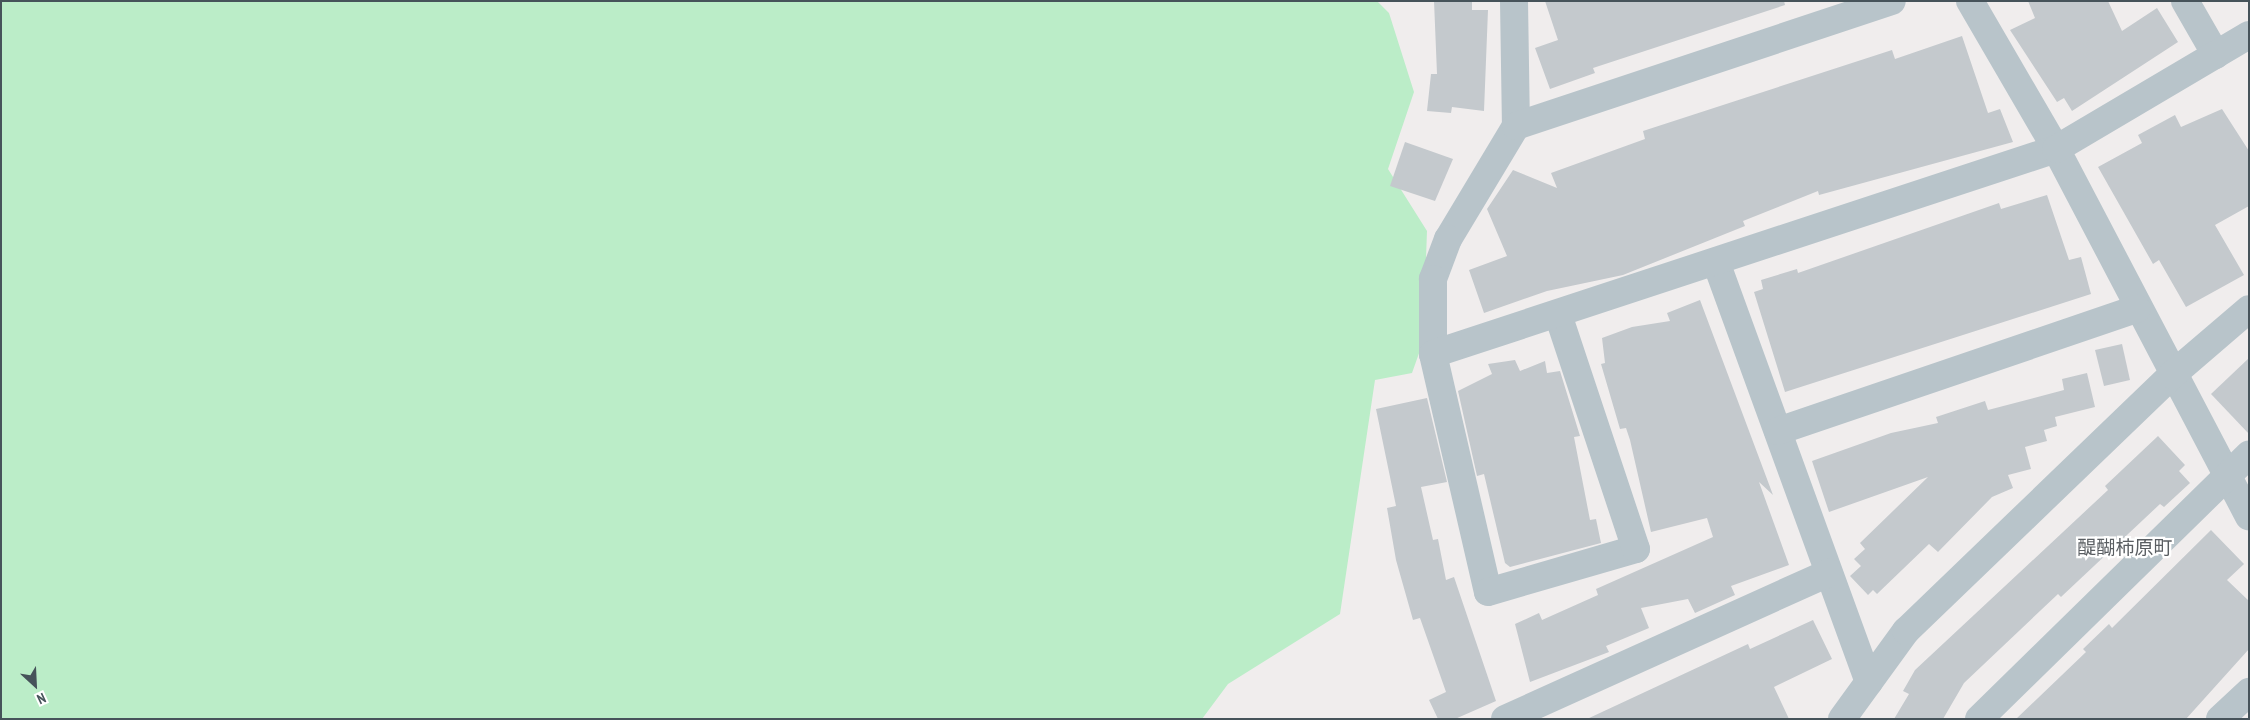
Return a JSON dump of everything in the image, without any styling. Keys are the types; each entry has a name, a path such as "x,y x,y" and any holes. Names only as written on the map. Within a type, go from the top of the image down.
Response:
{"street":[{"path":"1514,1 1516,126 1448,239 1433,279 1433,354 1488,592 1636,549 1558,314"},
{"path":"1516,126 1892,1"},
{"path":"1970,1 2056,149 2137,309 2249,516"},
{"path":"2185,1 2216,55"},
{"path":"1433,354 2056,149 2249,35"},
{"path":"1716,262 1869,682"},
{"path":"1778,431 2137,309"},
{"path":"1842,719 1906,630 2172,375 2249,309"},
{"path":"1979,719 2227,474 2249,455"},
{"path":"1505,719 1829,573"},
{"path":"2220,719 2249,692"}],"green space":[{"path":"1,1 1377,1 1389,13 1414,92 1388,169 1427,231 1423,342 1412,373 1375,380 1340,614 1228,684 1202,719 1,719"}],"building":[{"path":"1434,1 1472,1 1472,10 1488,10 1484,111 1452,107 1451,113 1427,111 1431,74 1437,74"},
{"path":"1545,1 1784,1 1785,5 1593,68 1595,73 1550,89 1535,48 1558,40"},
{"path":"2028,1 2108,1 2122,31 2157,8 2178,42 2072,111 2064,98 2057,102 2010,30 2035,18"},
{"path":"1962,36 1988,113 2000,109 2013,142 1819,195 1818,191 1743,221 1745,226 1623,275 1547,291 1484,313 1469,270 1507,256 1487,209 1513,170 1557,188 1551,173 1645,139 1643,131 1892,50 1895,59"},
{"path":"2222,109 2249,151 2249,206 2215,225 2244,275 2186,307 2159,260 2153,264 2098,167 2142,143 2138,135 2175,115 2181,127"},
{"path":"1405,142 1453,159 1435,201 1390,186"},
{"path":"2047,195 2069,260 2081,257 2091,294 1785,392 1754,292 1763,289 1761,280 1797,269 1798,273 1999,203 2001,209"},
{"path":"1700,300 1773,495 1759,482 1789,565 1731,586 1735,595 1695,613 1688,599 1641,608 1649,628 1606,646 1609,652 1530,682 1515,624 1539,613 1542,620 1598,595 1596,589 1713,537 1707,518 1651,532 1630,440 1626,428 1620,429 1601,364 1605,363 1602,338 1632,327 1670,321 1667,313"},
{"path":"2122,344 2130,380 2104,386 2095,350"},
{"path":"2249,358 2249,434 2211,394"},
{"path":"1515,360 1520,371 1545,361 1547,373 1560,371 1580,436 1574,437 1590,520 1596,519 1601,543 1510,567 1505,563 1484,474 1477,476 1458,391 1492,374 1488,364"},
{"path":"2087,373 2095,407 2055,417 2057,426 2044,430 2047,441 2025,447 2031,469 2008,475 2013,488 1992,497 1938,552 1929,544 1877,594 1873,590 1868,595 1850,576 1861,566 1854,559 1865,549 1860,543 1928,477 1829,512 1812,461 1891,433 1938,423 1936,417 1985,401 1988,410 2064,390 2062,379"},
{"path":"1427,398 1447,482 1421,487 1433,540 1438,539 1446,580 1454,577 1496,701 1455,719 1438,719 1429,700 1446,692 1420,618 1413,620 1396,560 1387,508 1396,506 1376,409"},
{"path":"2158,436 2185,465 2179,471 2190,483 2164,507 2160,504 2061,597 2058,594 1964,683 1943,719 1894,719 1909,694 1903,691 1915,670 2108,490 2105,486"},
{"path":"2211,530 2244,564 2227,580 2249,601 2249,649 2186,719 2016,719 2086,652 2083,649 2109,624 2112,628"},
{"path":"1813,620 1832,659 1774,687 1789,719 1587,719 1748,644 1750,649"}],"district":[{"name":"醍醐柿原町","path":"2125,548"}]}
